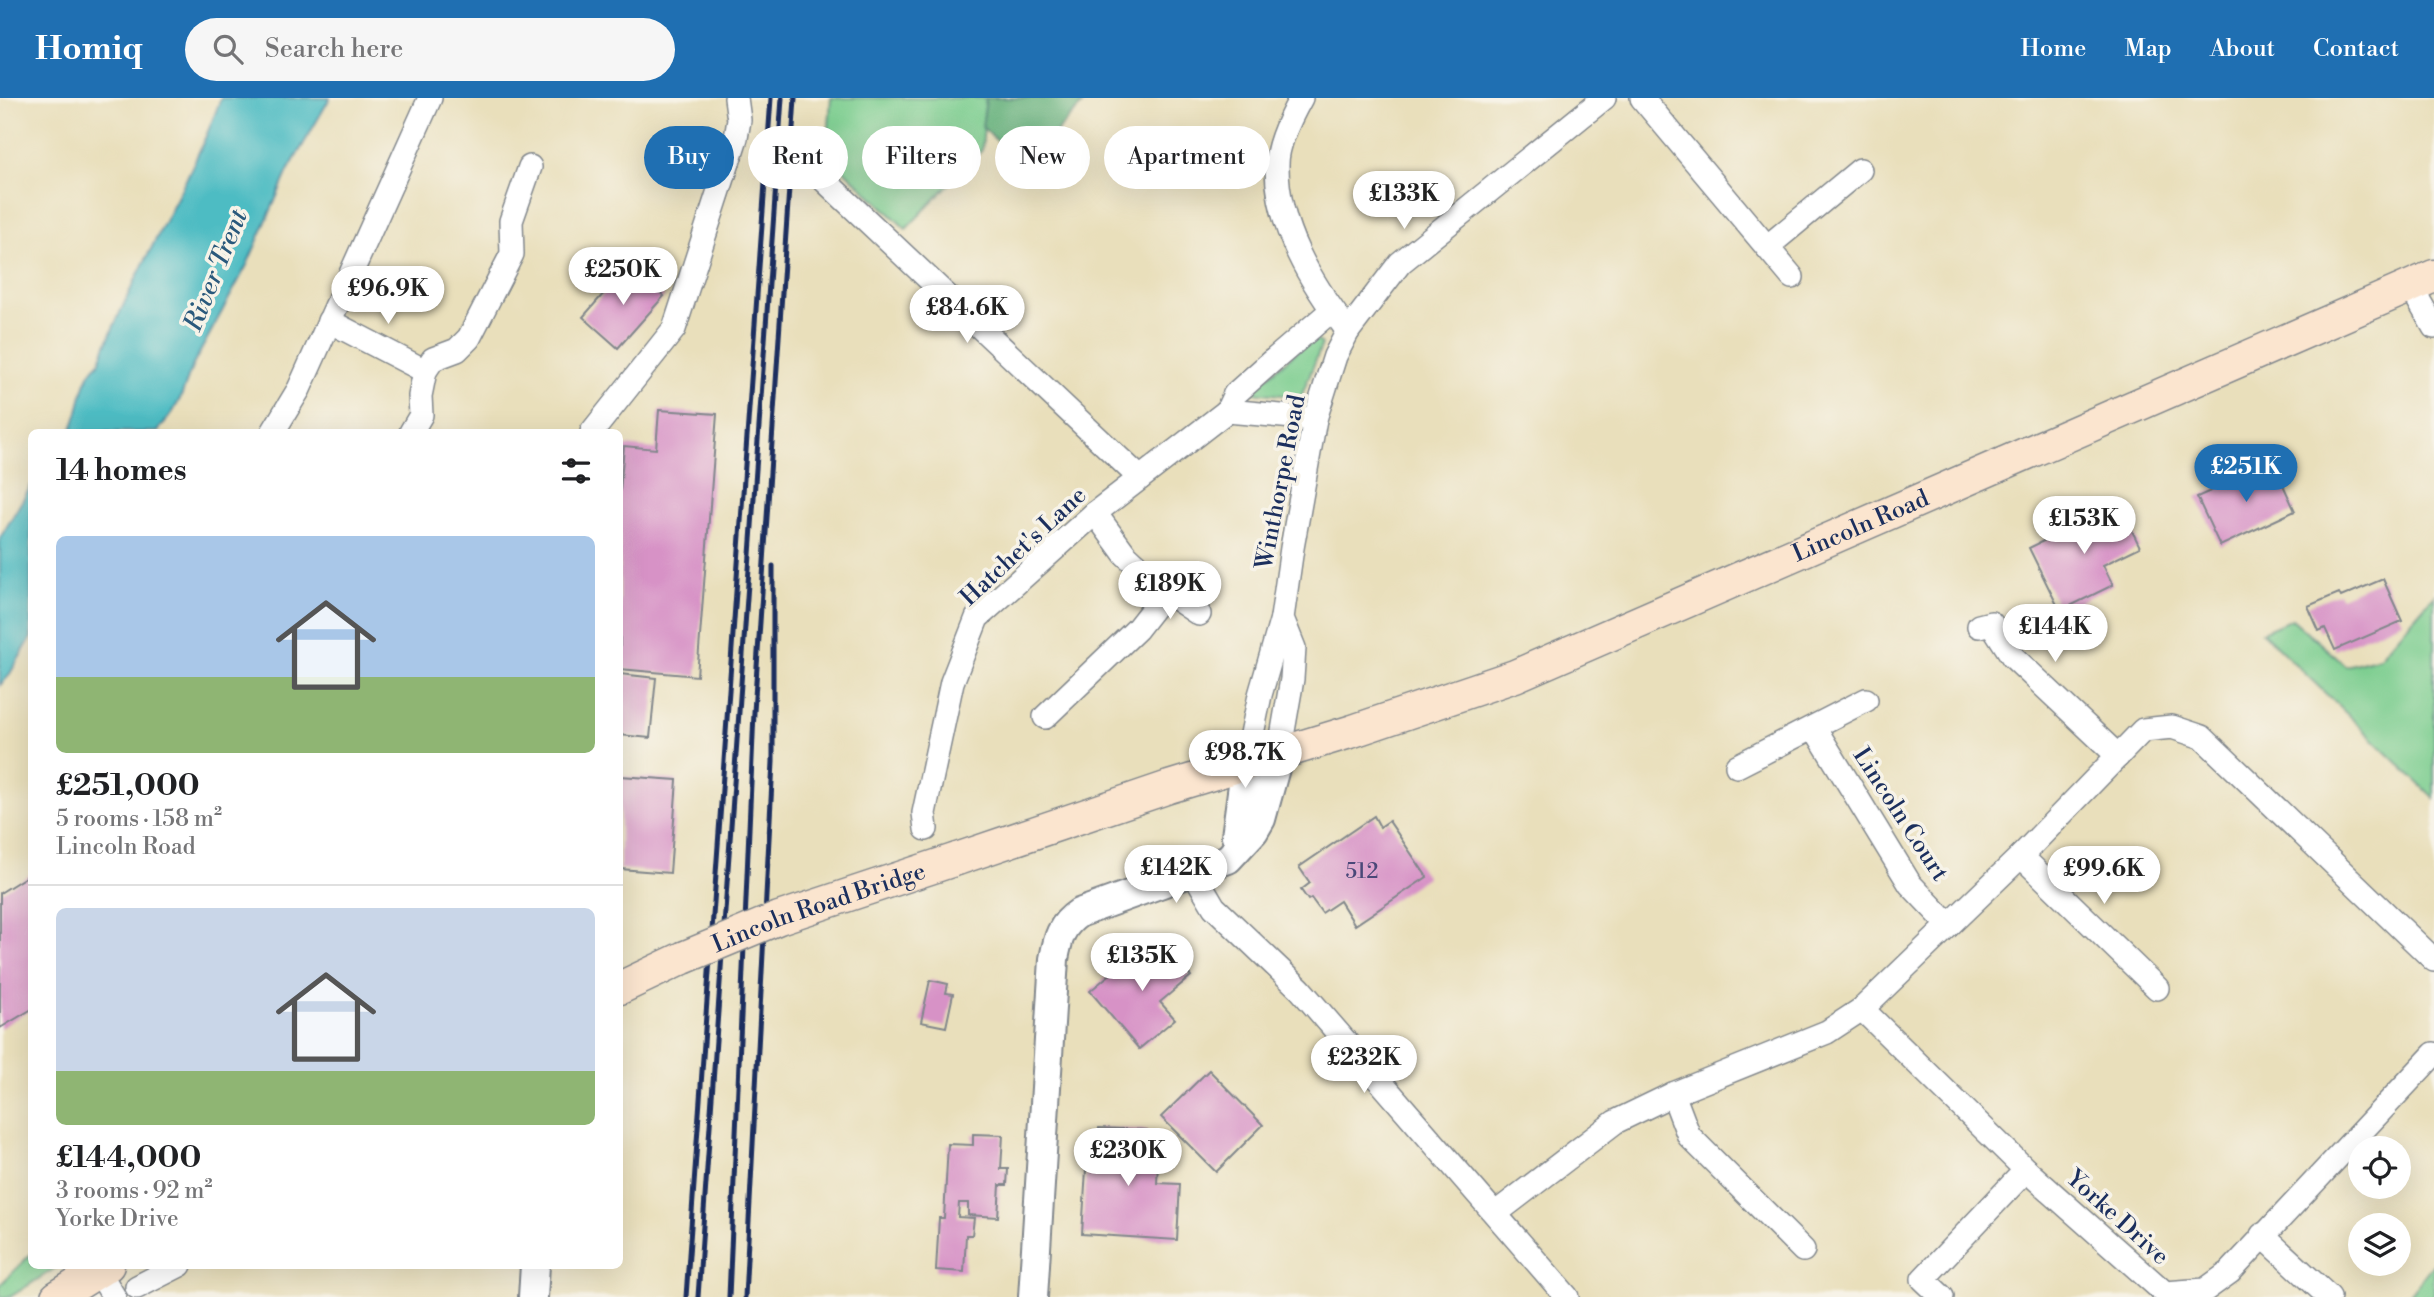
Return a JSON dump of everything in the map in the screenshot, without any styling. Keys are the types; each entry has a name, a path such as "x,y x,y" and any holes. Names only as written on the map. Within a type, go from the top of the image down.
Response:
{"main road":[{"name":"Lincoln Road","path":"1246,763 1515,676 2425,280"},
{"name":"Lincoln Road Bridge","path":"623,987 683,958 791,914 1246,763"},
{"path":"57,1297 107,1278"}],"street":[{"path":"276,429 299,389 430,98"},
{"path":"594,429 674,329 736,138 739,120 736,98"},
{"path":"1301,98 1290,118 1277,162 1283,211 1298,255 1348,331"},
{"name":"Winthorpe Road","path":"1246,763 1260,695 1282,618 1315,419 1335,356 1348,331 1401,263 1577,105 1604,98"},
{"path":"1642,98 1792,277"},
{"path":"413,429 421,415 420,396 425,371 433,359 457,349 469,338 512,254 511,221 530,167"},
{"path":"1767,247 1860,170"},
{"path":"834,189 1140,478"},
{"path":"2425,280 2419,301 2434,327"},
{"name":"Hatchet's Lane","path":"926,829 924,813 952,682 977,618 1095,513 1227,411 1235,394 1332,310"},
{"path":"329,321 425,371"},
{"path":"1227,411 1315,419"},
{"path":"1095,513 1125,554 1166,592 1199,614"},
{"path":"1045,717 1137,629 1166,592"},
{"name":"Winthorpe Road","path":"1279,754 1292,679 1294,648 1282,618"},
{"path":"1979,626 1991,624 2013,657 2118,756"},
{"path":"1737,766 1866,700"},
{"name":"Lincoln Court","path":"1814,727 1910,884 1949,925"},
{"path":"1496,1213 1615,1122 1673,1094 1827,1032 1862,1009 2021,856 2143,730 2172,727 2202,737 2434,960"},
{"path":"1033,1297 1054,959 1058,936 1066,921 1079,913 1228,859 1254,831 1261,819 1279,754"},
{"path":"1241,842 1236,836 1246,763"},
{"path":"2021,856 2157,988"},
{"path":"1194,873 1214,907 1300,989 1567,1297"},
{"name":"Yorke Drive","path":"1862,1009 2025,1170 2165,1293 2206,1294 2230,1272 2434,1054"},
{"path":"1673,1094 1689,1136 1803,1250"},
{"path":"1942,1297 1923,1279 2025,1170"},
{"path":"2262,1236 2329,1297"},
{"path":"137,1287 172,1269"},
{"path":"533,1297 535,1269"}],"green space":[{"path":"831,98 986,98 981,151 981,126 862,126 862,187 848,174 848,126 829,126"},
{"path":"986,98 1088,98 1062,126 995,126 995,139 982,127"},
{"path":"864,189 944,189 906,229"},
{"path":"1313,337 1322,344 1301,397 1250,392"},
{"path":"2434,595 2434,798 2262,632 2292,619 2346,666 2380,657"},
{"path":"28,1257 28,1269 54,1269 10,1297 0,1297 0,1285"},
{"path":"2434,1263 2434,1297 2407,1297"}],"water":[{"name":"River Trent","path":"221,98 330,98 288,171 247,265 193,365 178,403 160,429 72,429 84,386 99,363 128,296 208,132"},
{"path":"28,491 28,643 8,677 0,685 0,538"}],"building":[{"path":"628,266 664,296 618,348 583,317"},
{"path":"659,410 717,414 697,676 623,669 624,446 656,449"},
{"path":"2273,463 2295,511 2220,546 2197,497"},
{"path":"2119,504 2140,547 2103,565 2113,585 2060,611 2029,548"},
{"path":"2383,579 2402,621 2335,650 2325,628 2319,631 2308,606 2339,593 2341,597"},
{"path":"623,674 656,678 650,738 623,735"},
{"path":"623,776 677,780 670,873 623,869"},
{"path":"1374,816 1380,827 1389,821 1427,877 1355,925 1340,901 1322,913 1311,898 1308,900 1301,890 1310,883 1299,867"},
{"path":"28,876 28,1011 0,1028 0,893"},
{"path":"1161,940 1191,976 1160,1002 1175,1019 1139,1049 1090,991 1126,961 1130,966"},
{"path":"930,980 948,984 946,993 953,994 946,1027 921,1022"},
{"path":"1209,1070 1263,1125 1216,1172 1161,1117"},
{"path":"1099,1128 1147,1130 1146,1141 1159,1142 1157,1183 1180,1184 1177,1240 1082,1234 1088,1137 1098,1138"},
{"path":"973,1134 1003,1135 1001,1169 1008,1169 1007,1185 1000,1185 998,1217 968,1215 968,1203 959,1203 958,1217 974,1218 972,1235 966,1235 964,1272 936,1270 939,1218 944,1218 948,1144 973,1145"}],"railway":[{"path":"686,1297 771,98"},
{"path":"698,1297 782,98"},
{"path":"729,1297 754,712 795,98"},
{"path":"745,1297 773,762 773,566"}]}
